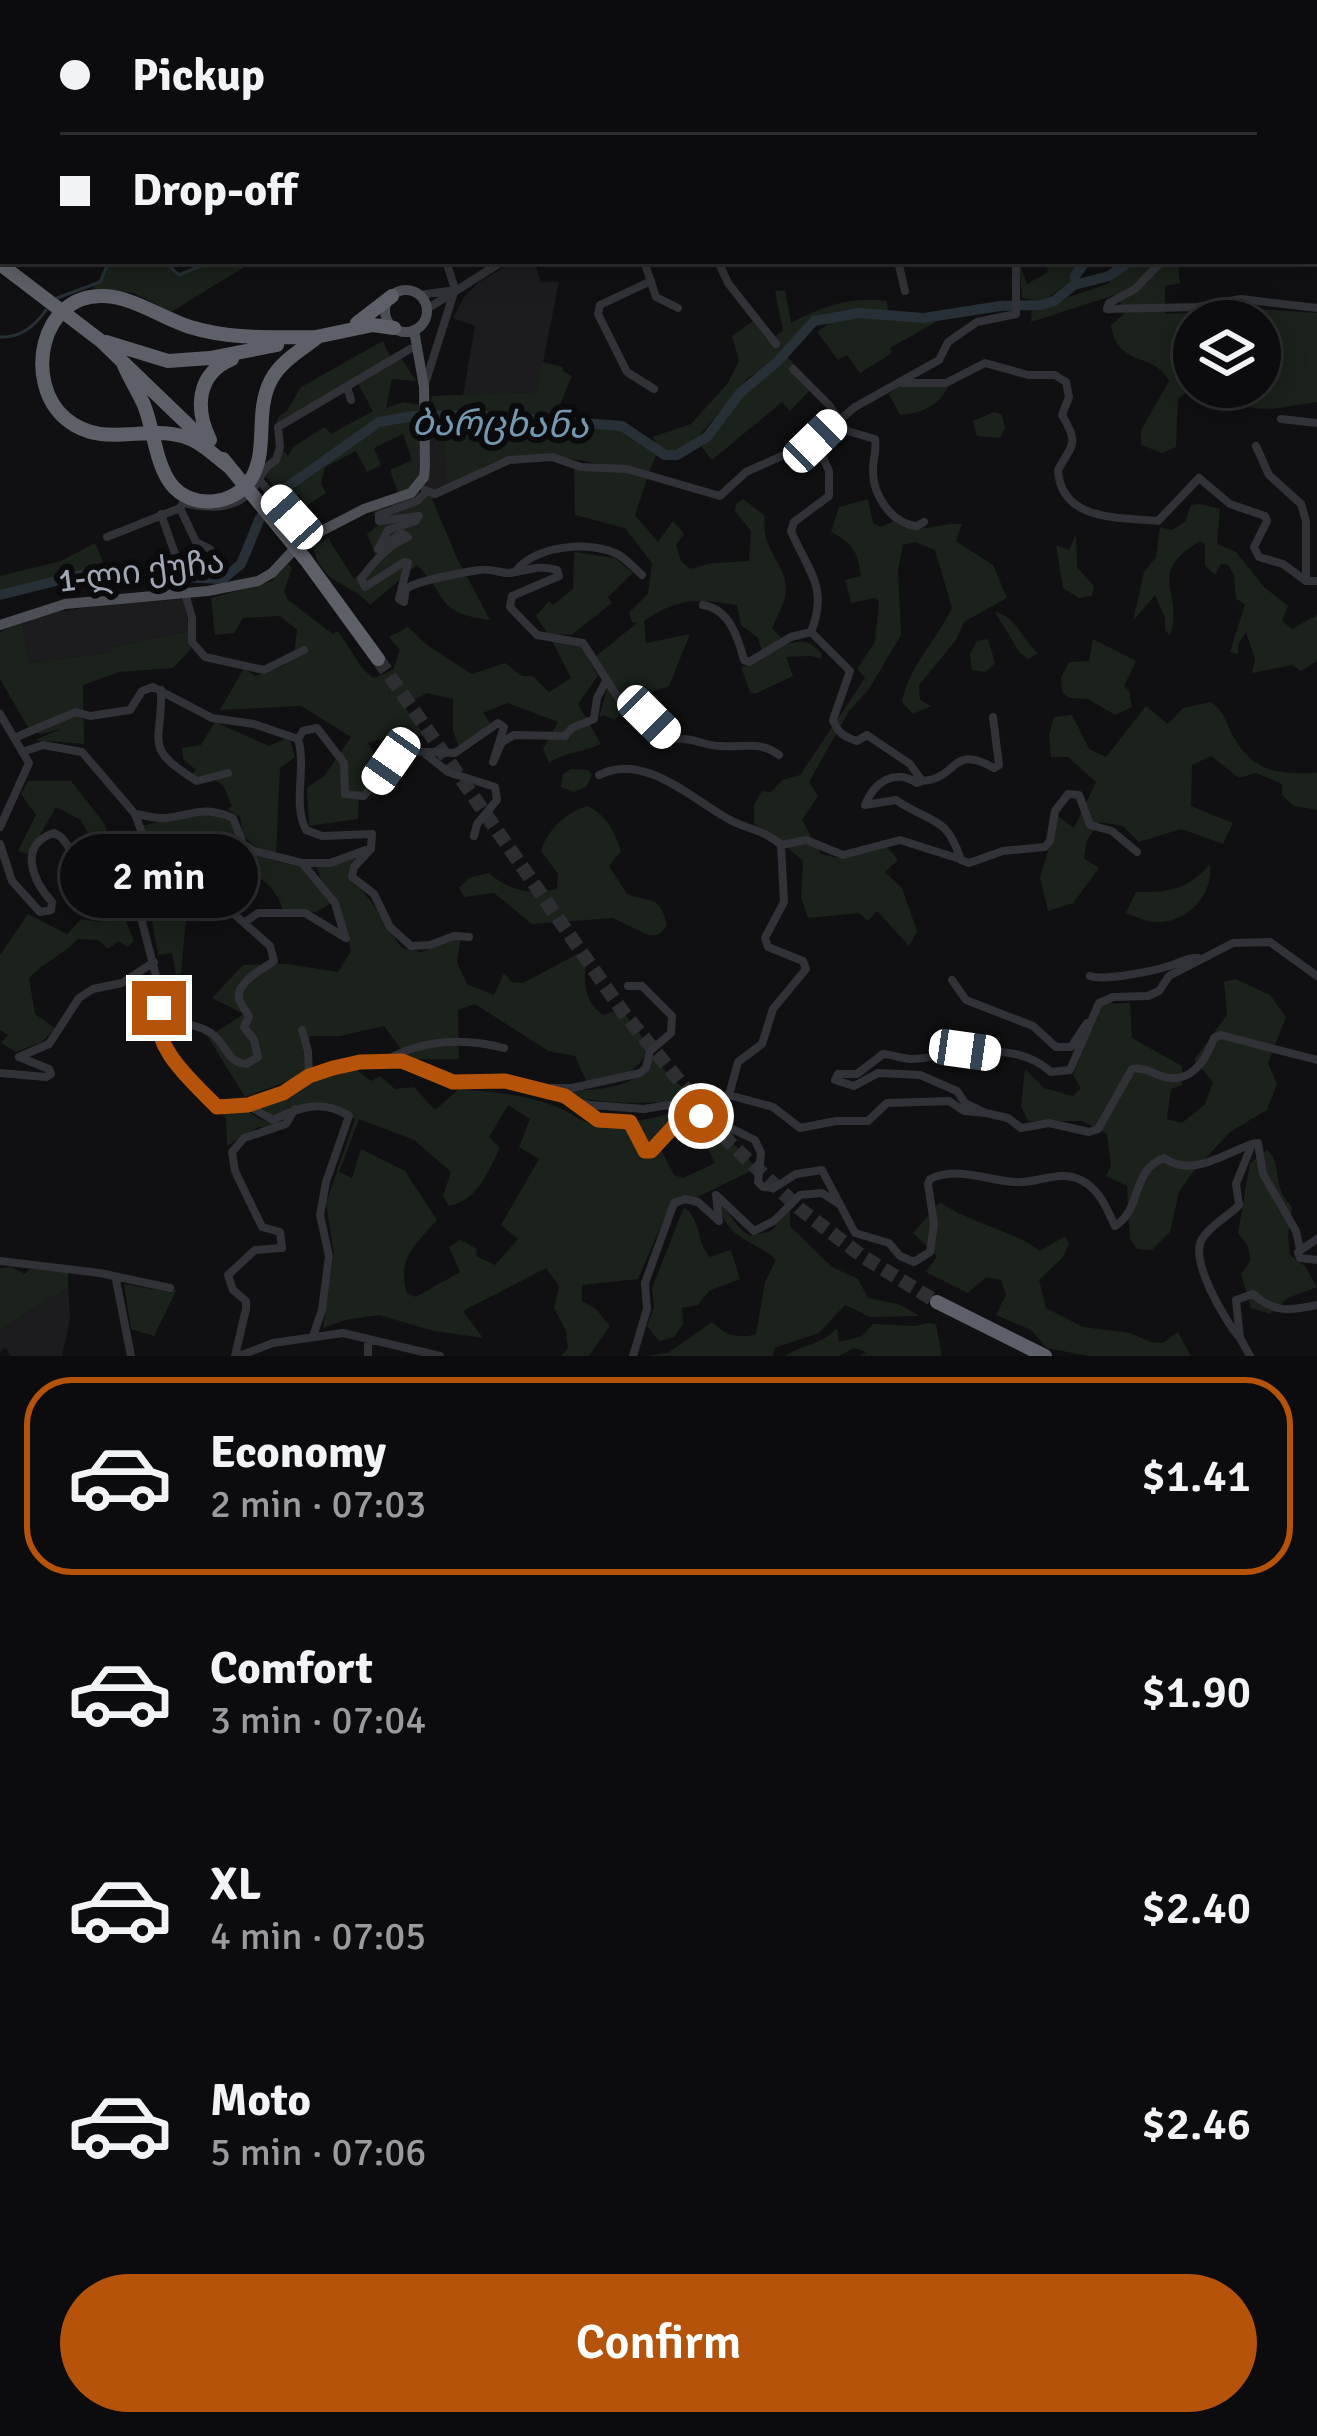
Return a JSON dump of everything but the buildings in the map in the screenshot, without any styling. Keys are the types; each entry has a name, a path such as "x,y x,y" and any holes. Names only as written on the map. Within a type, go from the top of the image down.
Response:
{"highway":[{"path":"0,264 101,341 227,465 378,659"},
{"path":"227,465 195,440 153,434 116,437 89,432 67,420 51,402 40,363 51,328 80,299 106,296 229,336 318,337"},
{"path":"342,331 370,316 392,296"},
{"path":"101,341 168,361 254,350 373,326 396,329"},
{"path":"122,360 144,404 172,485 184,495 214,502 237,494 250,482 257,465 267,387 286,360 318,337"},
{"path":"227,465 200,416 200,396 212,371 254,350"},
{"path":"937,1302 1045,1356"}],"main road":[{"path":"396,329 414,330 424,322 427,309 419,295 407,291 392,296 386,313 396,329 410,350 424,387"},
{"path":"414,330 424,387 423,488"},
{"name":"1-ლი ქუჩა","path":"0,625 65,604 258,581 302,541 364,508 423,488"}],"street":[{"path":"424,387 455,289 447,264"},
{"path":"427,309 497,264"},
{"path":"645,264 656,296 678,308"},
{"path":"719,264 728,283 776,344"},
{"path":"899,264 905,291"},
{"path":"779,754 767,746 718,747 692,737 672,739 641,712 624,706 583,643 537,634 510,607 512,596 560,576 557,570 545,566 515,572 486,569 420,580 406,589 404,602 399,598 408,563 372,585 362,585 367,572 407,538 402,533 378,549 388,530 419,516 379,521 379,515 417,501 423,488 435,494 509,460 552,457 581,466 626,469 720,496 746,472 815,441 836,420 939,360 948,342 977,322 1018,309 1016,264"},
{"path":"1159,264 1135,289 1108,303 1107,309 1197,307 1240,299 1317,308"},
{"path":"651,281 611,298 600,305 598,314 627,372 654,389"},
{"path":"419,295 455,289"},
{"path":"107,536 183,503 226,507 242,498 264,467 276,460 278,427 410,350"},
{"path":"901,383 946,383 985,363 1028,375 1055,376 1066,382 1069,398 1062,415 1073,442 1072,454 1058,470 1059,481 1084,511 1097,517 1158,521 1199,478 1230,503 1265,516 1254,547 1259,556 1311,581"},
{"path":"793,369 829,404 847,431 875,440 873,477 890,513 903,525 924,522"},
{"path":"347,387 351,400"},
{"path":"1281,419 1317,423"},
{"path":"703,605 711,605 728,620 749,662 774,645 811,632 820,609 814,573 791,531 794,522 830,496 829,471 815,441"},
{"path":"1256,446 1269,475 1301,504 1311,581"},
{"path":"259,480 296,523 302,541"},
{"path":"176,569 200,569 196,542 180,508"},
{"path":"161,514 177,556 166,591"},
{"path":"196,542 210,549"},
{"path":"515,572 523,562 552,549 576,547 618,554 642,575"},
{"path":"185,593 192,642 205,657 264,670 304,650"},
{"path":"811,632 850,670 833,721 837,731 857,741 867,735 910,764 922,781"},
{"path":"298,739 304,731 317,728 344,764 344,791 364,796 402,751 455,753 498,723 504,727 493,762 502,742 514,735 561,738 594,719 606,681"},
{"path":"14,738 76,712 90,716 130,710 146,688 161,690 212,718 254,724 298,739"},
{"path":"161,690 158,747 197,781 227,773"},
{"path":"0,714 28,770 0,826"},
{"path":"961,860 940,821 896,800 865,805 873,790 895,775 917,783 935,780 961,758 972,757 994,768 999,765 994,718"},
{"path":"298,739 303,756 300,810 306,830 322,836 372,834 371,848 354,867 352,877 379,901 401,940 418,947 454,936 469,937"},
{"path":"22,752 43,745 78,749 135,814 145,841 196,892 213,888 270,946 274,961 251,976 239,992 249,1017 244,1027 258,1057 246,1064 237,1063 208,1031 174,1022 159,1008"},
{"path":"422,751 448,772 495,787 497,800 477,824 474,836"},
{"path":"598,775 624,768 663,778 728,818 766,832 781,845 784,902 765,938 768,947 803,961 806,969 773,1009 763,1045 732,1072 728,1095"},
{"path":"781,845 806,840 843,855 900,839 969,863 1003,850 1045,847 1055,811 1068,794 1079,795 1090,824 1112,830 1137,852"},
{"path":"135,814 163,818 195,810 217,811 232,818 243,844 254,851 302,863 330,863 371,848"},
{"path":"0,844 12,881 40,912 46,913 52,902 33,876 32,856 46,834 62,837 98,886 140,914 161,995 158,1035 172,1058 217,1107 248,1105 283,1093 309,1076 360,1062 402,1061 453,1082 505,1081 590,1105 644,1109 728,1095 773,1107 800,1128 868,1121 887,1103 950,1101 964,1111 1008,1118 1021,1128 1049,1123 1089,1132 1098,1130 1107,1119 1132,1069 1137,1066 1174,1079 1184,1077 1208,1057 1214,1038 1222,1035 1317,1060"},
{"path":"244,923 258,914 305,913 346,938 335,903 302,863"},
{"path":"952,980 966,1000 1033,1025 1064,1049 1075,1043 1099,1003 1159,992 1168,976 1233,943 1270,942 1317,976"},
{"path":"1090,976 1100,980 1199,958"},
{"path":"0,1073 51,1074 19,1058 21,1054 49,1044 79,998 93,989 122,983 154,962"},
{"path":"530,1088 602,1084 646,1068 650,1052 670,1033 672,1016 642,986 628,986"},
{"path":"986,1113 965,1103 957,1091 920,1075 878,1073 854,1086 836,1080 838,1075 865,1070 883,1054 905,1059 965,1050 1027,1054 1051,1072 1070,1070 1091,1018"},
{"path":"302,1030 309,1076"},
{"path":"385,1061 408,1047 464,1041 504,1048"},
{"path":"565,1096 598,1120 630,1122 645,1151 651,1151 674,1126 701,1116 719,1123 755,1140 760,1153 758,1182 763,1187 774,1188 796,1174 823,1170 860,1238 890,1243 900,1256 914,1262 930,1252 934,1224 928,1184 942,1173 1016,1182 1060,1174 1078,1179 1097,1191 1115,1226 1130,1214 1136,1184 1155,1161 1164,1158 1182,1167 1195,1166 1258,1143 1263,1174 1284,1207 1300,1258 1317,1260"},
{"path":"248,1105 273,1120 316,1105 349,1116 320,1215 329,1256 314,1336"},
{"path":"295,1109 286,1124 244,1138 232,1151 235,1171 262,1227 280,1232 282,1240 282,1248 255,1250 228,1275 233,1290 246,1301 237,1356 273,1343 343,1333 440,1356"},
{"path":"1250,1356 1222,1315 1198,1260 1202,1238 1239,1205 1236,1184 1252,1144"},
{"path":"633,1356 647,1310 645,1283 674,1203 698,1202 719,1221 716,1195 754,1232 775,1221 800,1195 822,1193 841,1205"},
{"path":"1300,1249 1317,1240"},
{"path":"0,1261 100,1273 170,1288"},
{"path":"116,1280 131,1356"},
{"path":"1240,1338 1234,1309 1244,1294 1287,1312 1317,1305"},
{"path":"368,1339 368,1356"}],"shaded area":[{"path":"108,264 167,264 179,275 205,264 249,264 171,312 134,293 92,286 100,282"},
{"path":"509,264 535,264 541,282 559,282 537,392 463,395 475,326 453,318 479,282"},
{"path":"1019,264 1027,284 1048,272 1047,264 1087,264 1081,274 1043,301 1022,298"},
{"path":"1132,264 1178,267 1180,283 1165,286 1165,314 1173,314 1176,447 1162,453 1141,445 1141,430 1169,381 1154,366 1120,348 1111,325 1124,314 1118,294 1031,322 1032,309 1108,284"},
{"path":"785,290 791,323 849,301 887,301 888,313 846,310 814,317 771,363 749,377 698,437 682,449 664,452 652,437 691,424 728,383 739,361 732,336 753,321 768,341 783,331 775,291"},
{"path":"1281,311 1317,313 1317,402 1281,407"},
{"path":"853,317 936,322 890,348 892,353 860,373 847,355 838,360 817,332 831,322"},
{"path":"383,341 390,357 277,424 301,387"},
{"path":"786,355 814,386 790,411 782,402 712,460 700,445 750,385"},
{"path":"401,358 416,381 392,379 386,408 404,402 419,405 425,467 415,492 437,496 432,499 457,558 490,620 451,608 417,565 370,605 328,575 317,559 313,546 328,538 354,579 376,557 367,534 378,525 372,508 400,498 390,470 412,460 403,434 374,448 381,465 367,472 356,451 325,467 321,483 326,493 306,506 299,494 285,500 266,477 280,447 288,456 293,447 325,427 331,434 373,411 358,384"},
{"path":"542,362 563,367 572,376 559,407 567,418 562,421 429,413 432,396 537,392"},
{"path":"948,386 935,403 908,414 900,415 889,394 899,387"},
{"path":"994,412 1002,415 1005,428 1000,438 977,436 973,421"},
{"path":"425,417 441,417 447,487 433,493 421,485"},
{"path":"441,418 621,428 657,454 648,474 559,457 507,458 447,487"},
{"path":"574,466 626,470 647,479 635,515 658,542 673,521 684,534 676,545 681,561 690,569 749,561 751,531 735,511 736,504 743,499 765,516 766,539 786,590 772,628 787,644 810,644 822,654 821,659 786,657 793,676 755,694 741,667 763,656 758,638 741,625 737,605 677,604 644,621 646,643 690,634 669,686 634,698 615,720 599,718 609,682 596,656 637,623 629,613 648,594 652,563 625,528 575,515"},
{"path":"868,499 873,523 880,527 894,521 917,529 962,524 956,541 993,565 1007,598 964,622 956,640 919,685 920,700 931,706 913,714 902,702 906,689 952,608 935,550 915,542 903,545 898,569 901,635 869,689 849,711 809,782 818,796 802,820 821,854 843,859 887,847 898,860 885,872 902,888 917,931 909,946 877,911 868,921 859,913 808,918 801,897 803,861 754,824 754,805 762,791 771,792 782,780 800,775 865,678 857,669 875,642 879,601 851,603 845,580 861,576 858,561 849,544 831,532 839,507"},
{"path":"1191,505 1220,509 1217,544 1236,552 1264,587 1288,606 1282,621 1292,629 1317,615 1317,661 1301,671 1292,665 1252,673 1255,659 1246,632 1238,654 1230,652 1245,604 1236,599 1228,565 1221,564 1215,575 1205,565 1205,544 1200,541 1183,553 1170,574 1170,635 1155,595 1133,621 1144,572 1156,557 1160,527 1172,530 1185,522"},
{"path":"1076,534 1077,567 1094,586 1092,596 1079,598 1063,588 1056,545 1069,550"},
{"path":"95,543 107,571 55,576 0,590 0,576 61,561"},
{"path":"574,552 615,558 633,573 608,597 612,603 571,635 548,634 536,616 549,601 553,605 573,589"},
{"path":"288,564 292,568 284,591 288,600 333,634 337,631 374,678 393,670 400,650 389,637 408,627 472,674 505,663 522,676 532,676 549,692 571,678 552,641 580,645 598,676 578,704 601,744 549,763 543,749 558,722 507,703 483,713 491,724 459,747 453,731 453,699 427,693 404,706 425,736 395,734 368,743 378,762 386,766 375,787 359,800 358,819 309,826 307,788 325,775 351,737 301,706 220,710 244,668 255,676 283,666 294,656 297,630 280,616 243,618 234,633 215,635 211,598 272,581"},
{"path":"184,599 189,631 113,647 113,652 27,663 22,622 32,616"},
{"path":"995,612 1014,623 1038,653 1029,659 1020,653"},
{"path":"22,622 28,663 112,652 113,647 189,631 191,649 173,668 119,672 83,685 84,744 35,740 61,729 40,734 28,727 0,679 0,632"},
{"path":"988,639 995,663 986,672 972,670 970,654 977,641"},
{"path":"1093,639 1136,661 1124,686 1132,707 1115,715 1088,699 1069,698 1062,692 1061,677 1069,662 1089,661"},
{"path":"1211,702 1240,747 1258,764 1290,773 1317,773 1317,810 1294,806 1282,795 1282,784 1256,773 1239,778 1211,756 1192,765 1191,806 1233,823 1223,844 1181,829 1139,842 1123,826 1100,822 1087,840 1084,858 1099,868 1073,903 1048,911 1040,878 1058,816 1074,828 1096,782 1068,757 1051,757 1049,735 1054,717 1072,715 1089,749 1106,757 1146,706 1168,724 1183,708"},
{"path":"215,722 269,746 289,737 295,757 280,768 276,854 243,836 240,817 227,809 232,806 223,785 206,775 190,778 196,770 183,759 182,748 201,745"},
{"path":"571,769 588,770 592,775 586,787 574,792 561,787 563,774"},
{"path":"28,781 71,781 105,824 110,846 121,859 135,838 182,879 187,908 181,973 176,975 172,953 158,955 150,909 99,878 103,868 95,861 90,863 76,847 88,834 81,820 56,807 29,854 18,851 36,815 21,794"},
{"path":"587,806 605,819 616,837 621,851 609,866 627,894 661,908 667,926 658,935 613,918 532,924 494,893 464,897 459,888 469,878 489,873 521,890 557,889 558,874 541,851 558,823"},
{"path":"203,812 231,821 244,843 260,855 306,868 330,904 316,912 283,911 258,877 232,863 203,856 189,853 184,872 141,826"},
{"path":"363,852 351,866 350,881 373,904 402,948 421,952 461,937 457,962 467,984 494,995 504,973 512,982 523,983 579,953 586,963 585,986 592,1004 603,1015 621,1009 649,1046 639,1064 625,1074 587,1083 575,1056 548,1051 475,1004 458,1010 459,1059 408,1059 384,1026 340,1036 310,1036 307,1074 245,1097 208,1037 244,1014 212,998 243,965 287,964 338,972 351,951 337,901 322,883 316,864"},
{"path":"1210,864 1203,896 1178,918 1155,922 1126,913 1136,892 1177,888"},
{"path":"28,914 67,934 81,919 100,922 124,916 134,941 127,947 119,941 108,949 98,940 78,939 35,972 29,978 35,1014 55,1028 42,1042 16,1052 1,1043 8,1035 0,1030 0,955"},
{"path":"1236,979 1270,995 1286,1017 1268,1063 1277,1084 1267,1110 1230,1132 1192,1173 1179,1192 1170,1232 1152,1250 1137,1249 1130,1239 1127,1186 1106,1176 1111,1166 1107,1134 1082,1121 1028,1121 1021,1106 1025,1069 1044,1088 1073,1096 1081,1088 1073,1075 1101,1006 1110,1000 1130,1003 1132,1038 1182,1066 1182,1085 1171,1089 1167,1119 1182,1123 1205,1104 1213,1082 1194,1060 1227,1015 1224,982"},
{"path":"653,1058 692,1098 617,1102 543,1090 621,1084 646,1070"},
{"path":"353,1067 371,1081 380,1076 395,1089 414,1087 435,1110 459,1089 541,1101 603,1126 698,1107 757,1168 667,1212 638,1279 582,1285 582,1301 610,1326 589,1356 561,1356 568,1348 566,1331 554,1308 559,1286 546,1268 463,1311 483,1338 434,1331 379,1315 323,1328 334,1254 326,1203 355,1119 325,1104 305,1104 273,1116 256,1104","holes":["508,1105 530,1119 519,1147 539,1159 501,1225 518,1239 495,1265 476,1256 477,1249 460,1240 449,1247 460,1272 416,1297 407,1293 406,1261 437,1220 405,1171 361,1149 352,1178 339,1172 359,1119 414,1140 451,1172 443,1196 449,1206 468,1198 486,1175 500,1148 489,1137","700,1133 715,1163 683,1178 674,1175 659,1146 680,1135"]},
{"path":"247,1110 265,1121 286,1120 276,1127 258,1127 227,1146 226,1118 221,1114"},
{"path":"1267,1150 1275,1162 1281,1191 1292,1207 1290,1255 1305,1266 1317,1287 1288,1298 1270,1314 1251,1308 1241,1274 1250,1261 1248,1246 1238,1233 1250,1163"},
{"path":"940,1202 1040,1251 1065,1236 1069,1244 1063,1257 1039,1280 1046,1308 1083,1327 1130,1333 1151,1342 1163,1343 1178,1332 1191,1356 1088,1356 1047,1348 1031,1330 996,1315 1006,1295 1001,1280 986,1277 968,1293 926,1272 937,1256 913,1233"},
{"path":"721,1205 750,1236 771,1231 790,1210 790,1226 832,1267 858,1279 868,1298 898,1304 920,1316 870,1317 845,1305 819,1333 774,1348 773,1356 644,1356 668,1353 712,1322 732,1335 756,1334 765,1282 776,1260 727,1225"},
{"path":"684,1207 710,1257 731,1250 740,1279 709,1291 698,1305 682,1308 683,1324 674,1337 659,1341 647,1326 654,1307 652,1288"},
{"path":"0,1268 25,1274 30,1269 68,1272 68,1287 0,1330"},
{"path":"124,1284 169,1292 177,1289 154,1336 131,1329"},
{"path":"68,1287 70,1319 62,1356 10,1356 6,1348 0,1352 0,1330"},
{"path":"873,1324 936,1324 942,1356 860,1356 866,1352 854,1348 839,1356 785,1356 837,1328 839,1342 862,1336"}],"waterway":[{"path":"57,298 100,282 108,264"},
{"path":"167,264 179,275 205,264"},
{"name":"ბარცხანა","path":"1076,284 1075,276 1084,264"},
{"name":"ბარცხანა","path":"0,595 88,573 223,579 241,564 260,518 280,492 379,422 473,415 622,426 665,455 677,455 707,437 740,393 814,321 859,313 924,318 1041,305 1074,285 1109,276 1126,264"},
{"path":"0,337 26,330 46,310"}],"tunnel":[{"path":"378,659 623,1012 731,1144 800,1209 862,1256 937,1302"}],"route":[{"path":"159,1008 158,1035 172,1058 217,1107 248,1105 333,1068 402,1061 453,1082 505,1081 565,1096 598,1120 630,1122 645,1151 651,1151 674,1126 701,1116"}]}
